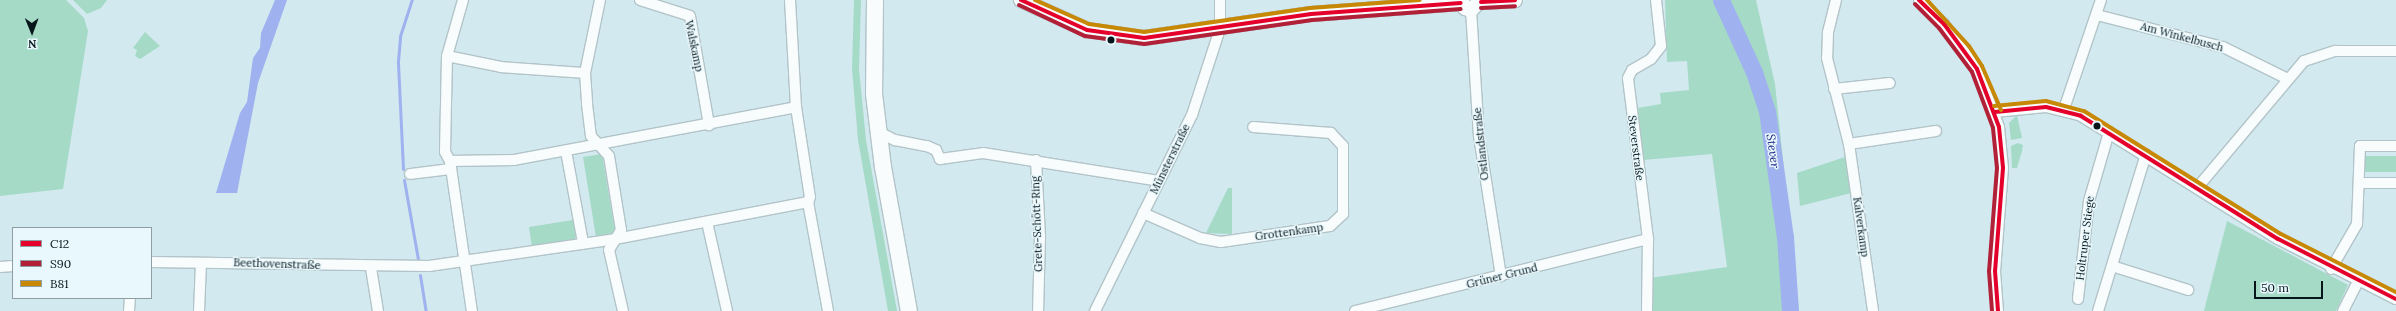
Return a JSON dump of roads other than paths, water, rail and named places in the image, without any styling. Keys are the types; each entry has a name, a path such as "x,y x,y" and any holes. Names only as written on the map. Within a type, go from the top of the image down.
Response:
{"main road":[{"path":"875,0 873,58 878,132 909,311"}],"street":[{"path":"463,0 447,56 445,152 450,165 472,311"},
{"path":"600,0 585,73 590,136 609,156 621,230 609,250 623,311"},
{"name":"Walskamp","path":"640,0 690,16 709,125"},
{"path":"790,0 796,107 810,197 808,202 828,311"},
{"path":"1022,0 1067,24 1111,36 1144,38 1220,29 1311,14 1515,0"},
{"name":"Münsterstraße","path":"1095,311 1144,213 1203,88 1220,29 1220,0"},
{"name":"Steverstraße","path":"1647,311 1648,239 1628,78 1632,70 1651,59 1660,46 1656,0"},
{"name":"Kalverkamp","path":"1836,0 1828,52 1834,89 1849,144 1873,311"},
{"path":"1919,0 1964,49 1977,69 1995,112 2003,168 1996,271 1998,311"},
{"path":"2064,109 2101,0"},
{"name":"Ostlandstraße","path":"1471,3 1479,136 1502,276"},
{"name":"Am Winkelbusch","path":"2097,15 2223,47 2286,78"},
{"path":"2197,188 2286,78 2304,61 2324,52 2396,51"},
{"path":"447,56 501,67 585,73"},
{"path":"1834,89 1890,83"},
{"path":"1995,112 2029,106 2064,109 2109,132 2146,154 2197,188 2332,269 2396,299"},
{"path":"410,174 450,165 514,160 600,146 796,107"},
{"name":"Grottenkamp","path":"1144,213 1200,238 1221,242 1330,226 1343,214 1343,146 1331,133 1253,127"},
{"path":"1849,144 1936,131"},
{"name":"Grete-Schött-Ring","path":"878,132 895,140 927,146 936,150 940,159 983,153 1036,160 1159,181"},
{"name":"Holtruper Stiege","path":"2078,299 2089,201 2109,132"},
{"path":"2332,269 2357,224 2360,183 2360,146 2396,146"},
{"path":"566,151 583,243"},
{"path":"2098,311 2146,154"},
{"name":"Grete-Schött-Ring","path":"1036,160 1040,237 1038,311"},
{"path":"2360,183 2396,183"},
{"path":"465,260 616,239 808,202"},
{"path":"707,222 727,311"},
{"name":"Grüner Grund","path":"1355,311 1648,239"},
{"name":"Beethovenstraße","path":"152,262 371,268 404,267 465,260"},
{"path":"199,311 201,263"},
{"path":"0,267 12,266"},
{"path":"2112,266 2188,290"},
{"path":"371,268 378,311"},
{"path":"2344,311 2358,282"},
{"path":"129,311 130,299"}],"water":[{"path":"275,0 287,0 258,83 237,193 216,193 240,113 247,102 253,58 260,48 261,33"}],"waterway":[{"path":"403,169 398,61 400,36 412,0"},
{"name":"Stever","path":"1721,0 1754,72 1767,111 1785,237 1790,311"},
{"path":"404,180 418,259"},
{"path":"420,275 426,311"}]}
